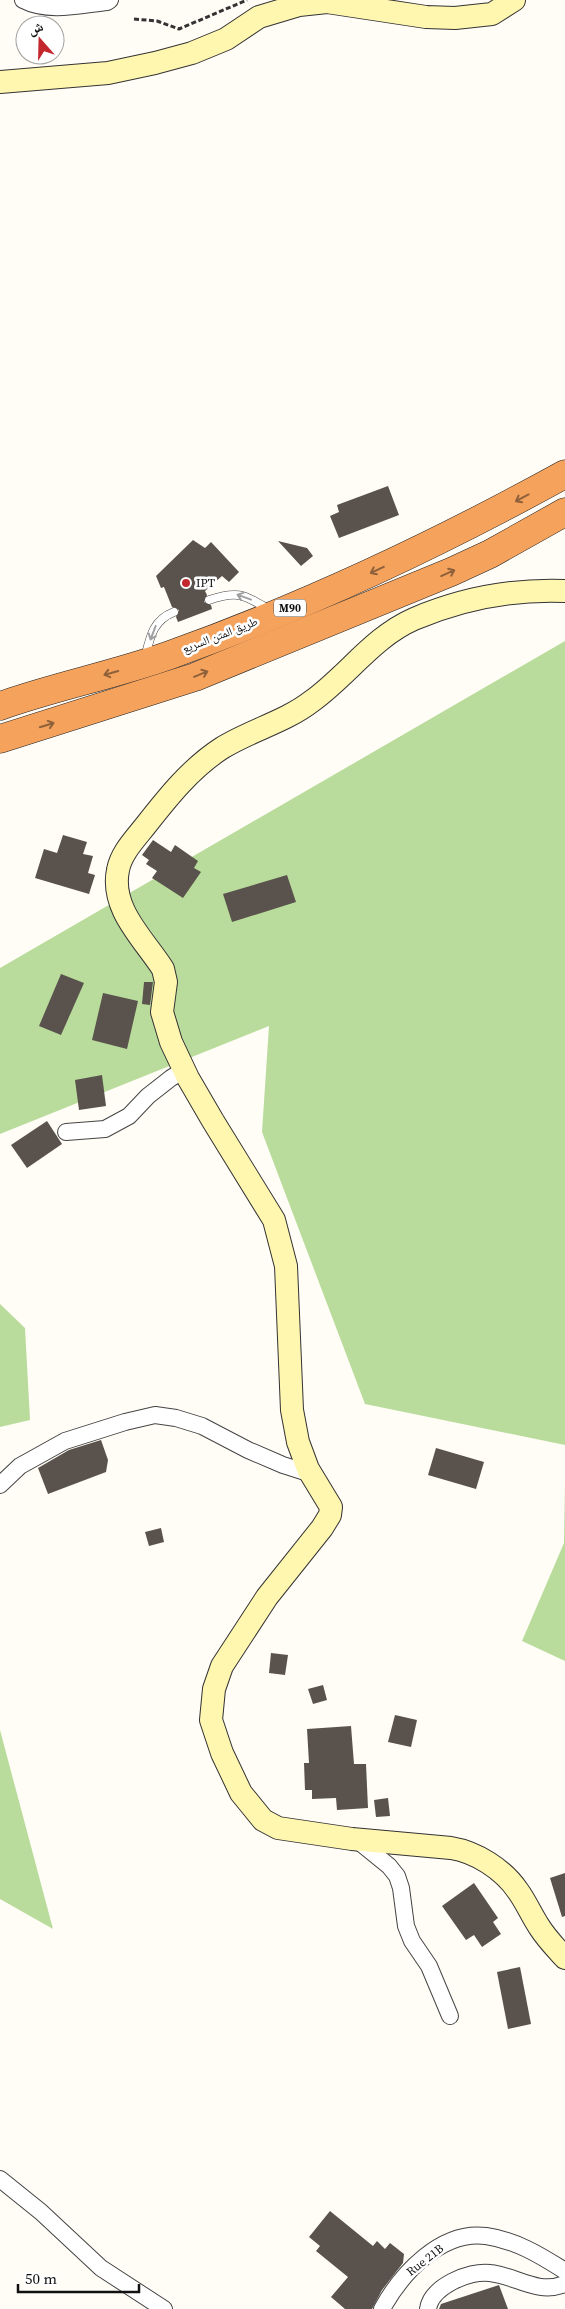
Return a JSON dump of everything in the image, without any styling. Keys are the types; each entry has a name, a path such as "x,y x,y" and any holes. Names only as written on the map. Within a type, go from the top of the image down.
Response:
{"highway":[{"name":"طريق المتن السريع","path":"0,706 144,663 322,595 430,545 565,474"},
{"name":"M90","path":"0,740 195,677 459,568 490,554 565,512"}],"street":[{"path":"23,0 34,6 56,7 107,2 110,0"},
{"path":"0,82 108,73 156,63 226,39 259,18 299,5 326,2 426,17 455,18 492,14 514,0"},
{"path":"565,591 526,590 492,594 452,605 414,619 377,641 335,683 312,702 290,716 224,747 193,771 162,805 122,858 118,870 116,888 120,903 163,969 166,982 162,1012 164,1023 184,1070 238,1163 274,1220 286,1266 292,1410 298,1442 319,1490 328,1499 331,1507 330,1515 322,1528 267,1597 222,1666 214,1689 211,1720 222,1753 241,1793 263,1820 278,1828 357,1840 451,1848 464,1850 479,1857 518,1889 540,1928 565,1958"},
{"path":"66,1132 105,1129 130,1116 148,1096 170,1078 184,1070"},
{"path":"0,1485 20,1466 65,1441 125,1422 155,1415 176,1418 202,1426 257,1454 311,1474"},
{"path":"357,1840 389,1866 397,1876 401,1888 406,1926 412,1941 435,1980 450,2016"},
{"path":"0,2179 41,2212 101,2268 164,2309"},
{"name":"Rue 21B","path":"382,2309 401,2279 423,2259 444,2244 464,2238 484,2235 517,2243 565,2271"},
{"path":"428,2309 430,2299 446,2284 468,2276 489,2272 535,2287 548,2288 565,2284"}],"lane":[{"path":"209,600 228,594 238,594 276,613"},
{"path":"144,663 155,626 160,620 174,612"}],"path":[{"path":"134,19 157,21 180,29 224,8 247,0"}],"green space":[{"path":"565,641 565,1445 365,1404 262,1132 269,1026 0,1134 0,968"},
{"path":"0,1304 25,1328 30,1420 0,1427"},
{"path":"565,1480 565,1661 522,1641 564,1543"},
{"path":"0,1730 53,1929 0,1899"}],"building":[{"path":"388,486 399,515 339,538 330,516 339,512 337,505"},
{"path":"193,540 205,548 211,542 239,572 229,582 222,576 205,591 207,595 204,602 211,605 212,609 178,622 176,617 179,610 172,607 164,587 161,588 156,576"},
{"path":"278,541 307,548 313,556 301,566"},
{"path":"63,835 87,842 83,854 93,856 88,873 95,875 89,894 35,878 44,849 57,853"},
{"path":"153,840 171,852 175,845 198,861 194,868 201,872 183,898 152,878 157,871 146,864 149,860 142,855"},
{"path":"287,875 296,902 232,922 223,894"},
{"path":"61,974 84,983 61,1035 39,1026"},
{"path":"144,982 153,982 150,1005 142,1004"},
{"path":"103,993 138,1001 127,1049 92,1040"},
{"path":"102,1075 106,1106 79,1110 75,1080"},
{"path":"47,1121 62,1144 27,1168 11,1145"},
{"path":"101,1440 108,1460 106,1472 48,1494 38,1468 69,1450"},
{"path":"436,1448 484,1462 476,1489 428,1475"},
{"path":"161,1528 164,1542 149,1546 145,1532"},
{"path":"271,1653 288,1655 285,1675 269,1673"},
{"path":"323,1685 327,1700 313,1704 308,1689"},
{"path":"395,1715 417,1720 411,1747 388,1742"},
{"path":"351,1726 354,1764 366,1764 368,1808 337,1810 336,1798 312,1799 312,1790 305,1790 304,1763 309,1763 307,1729"},
{"path":"388,1798 390,1816 376,1817 374,1800"},
{"path":"565,1873 565,1916 562,1917 550,1878"},
{"path":"474,1883 498,1918 493,1922 501,1934 482,1947 474,1935 466,1940 442,1906"},
{"path":"520,1967 531,2024 508,2029 497,1972"},
{"path":"330,2211 373,2246 377,2241 385,2249 390,2243 404,2254 403,2263 382,2290 372,2309 345,2309 331,2297 348,2277 316,2251 320,2246 309,2237"},
{"path":"499,2285 508,2309 439,2309 441,2304"}],"place":[{"name":"IPT","path":"186,583"}]}
